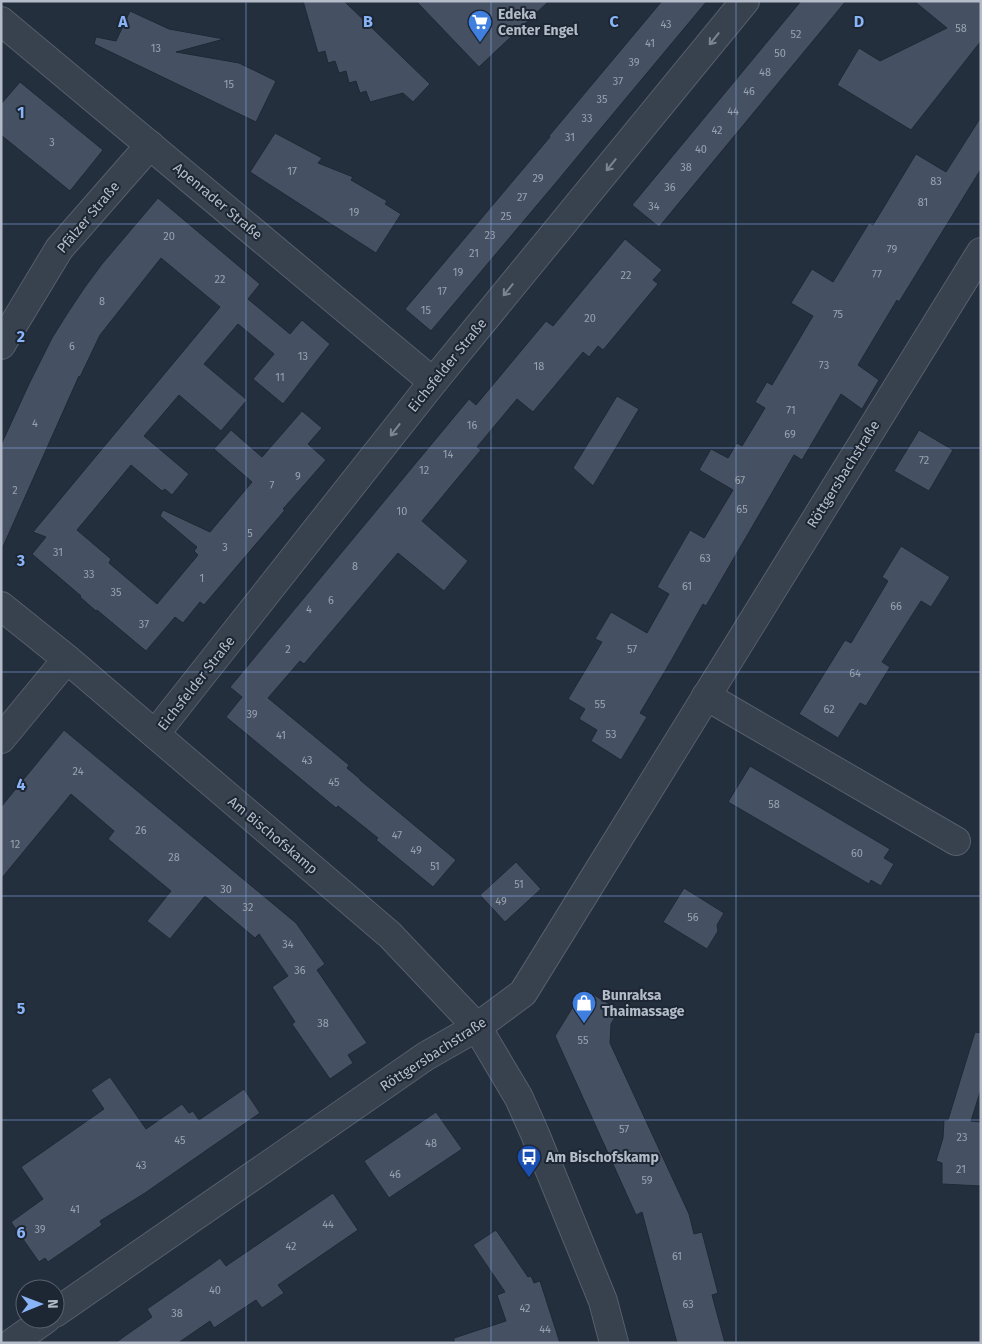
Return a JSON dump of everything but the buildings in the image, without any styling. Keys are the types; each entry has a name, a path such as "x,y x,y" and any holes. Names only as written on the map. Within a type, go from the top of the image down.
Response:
{"street":[{"name":"Eichsfelder Straße","path":"155,734 433,382 745,1"},
{"name":"Apenrader Straße","path":"1,21 433,382"},
{"name":"Pfälzer Straße","path":"1,345 59,249 150,145"},
{"name":"Röttgersbachstraße","path":"65,1306 426,1056 477,1027 523,993 981,252"},
{"name":"Am Bischofskamp","path":"1,606 390,934 477,1027 519,1098 535,1134 603,1301 614,1343"},
{"path":"1,739 66,659"},
{"path":"706,696 956,841"},
{"path":"12,1343 32,1329"}],"place":[{"name":"Edeka Center Engel","path":"480,43"},
{"name":"Bunraksa Thaimassage","path":"584,1024"},
{"name":"Am Bischofskamp","path":"529,1178"}]}
